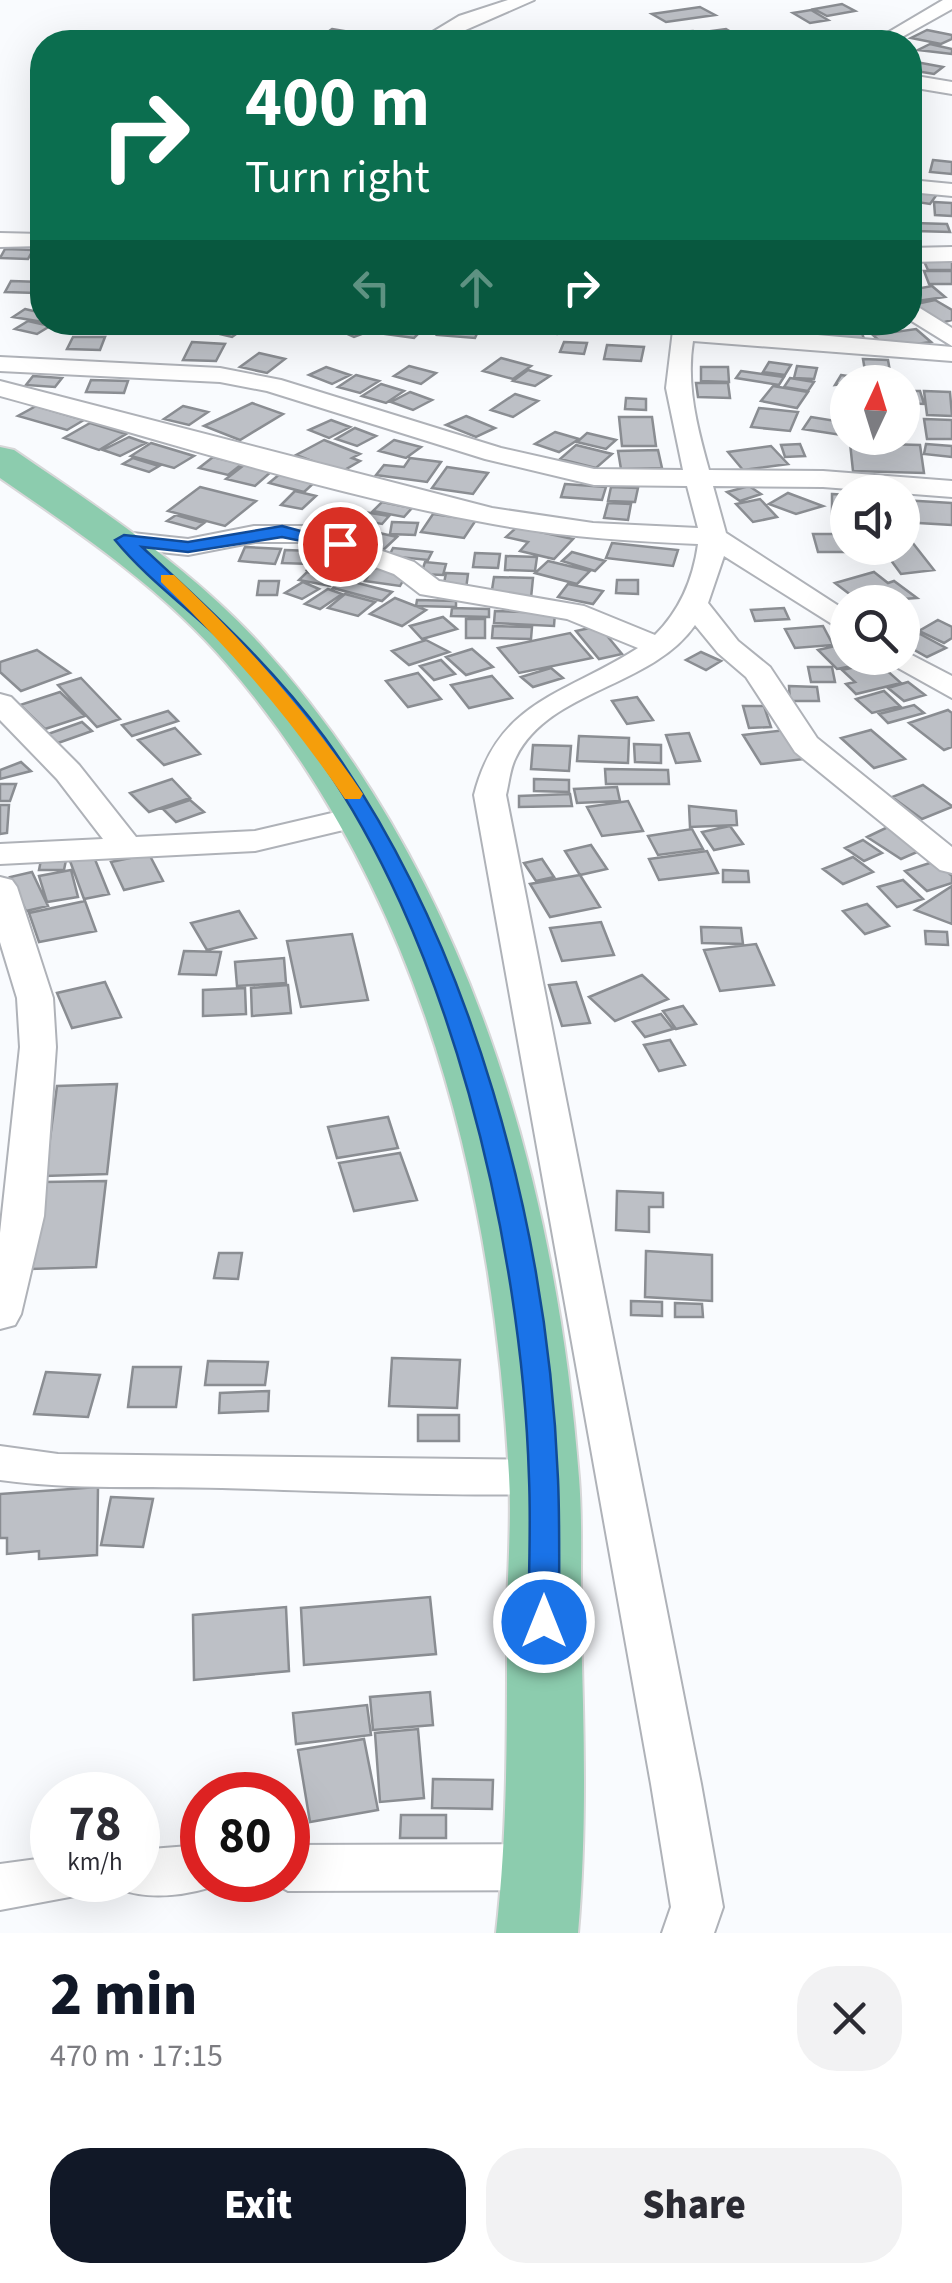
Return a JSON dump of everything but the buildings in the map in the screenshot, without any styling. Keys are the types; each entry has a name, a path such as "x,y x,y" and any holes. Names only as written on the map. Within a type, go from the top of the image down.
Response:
{"highway":[{"path":"0,459 124,540 235,644 316,740 366,815 409,895 449,988 485,1107 510,1209 533,1362 544,1477 545,1867 538,1933"}],"street":[{"path":"446,30 464,20 525,0"},
{"path":"903,30 952,2"},
{"path":"910,26 940,30"},
{"path":"922,84 952,88"},
{"path":"922,187 952,190"},
{"path":"0,240 30,240"},
{"path":"922,255 952,254"},
{"path":"922,318 952,339"},
{"path":"682,335 675,368 683,429 712,537 693,603 680,626 657,646 518,728 492,772 490,795 676,1784 697,1907 688,1933"},
{"path":"756,335 952,354"},
{"path":"0,364 220,375 272,385 548,468 594,477 823,480 952,490"},
{"path":"0,388 360,486 492,516 594,532 712,537 830,613"},
{"path":"124,540 188,547 282,532 328,538 404,568 430,588 574,612 657,646"},
{"path":"693,603 728,646 760,673 772,699 806,745 884,812 952,863"},
{"path":"920,670 952,689"},
{"path":"1,705 68,772 127,848"},
{"path":"0,854 255,841 366,815"},
{"path":"0,888 14,982 38,1030 24,1216 0,1314"},
{"path":"0,1464 58,1471 218,1471 338,1478 544,1477"},
{"path":"310,1868 545,1867"},
{"path":"0,1887 30,1883"}],"slow traffic":[{"path":"167,578 235,644 316,740 352,794"}],"route":[{"path":"340,544 310,534 282,532 254,534 216,546 124,540 235,644 316,740 366,815 409,895 449,988 485,1107 510,1209 533,1362 544,1477 544,1622"}]}
